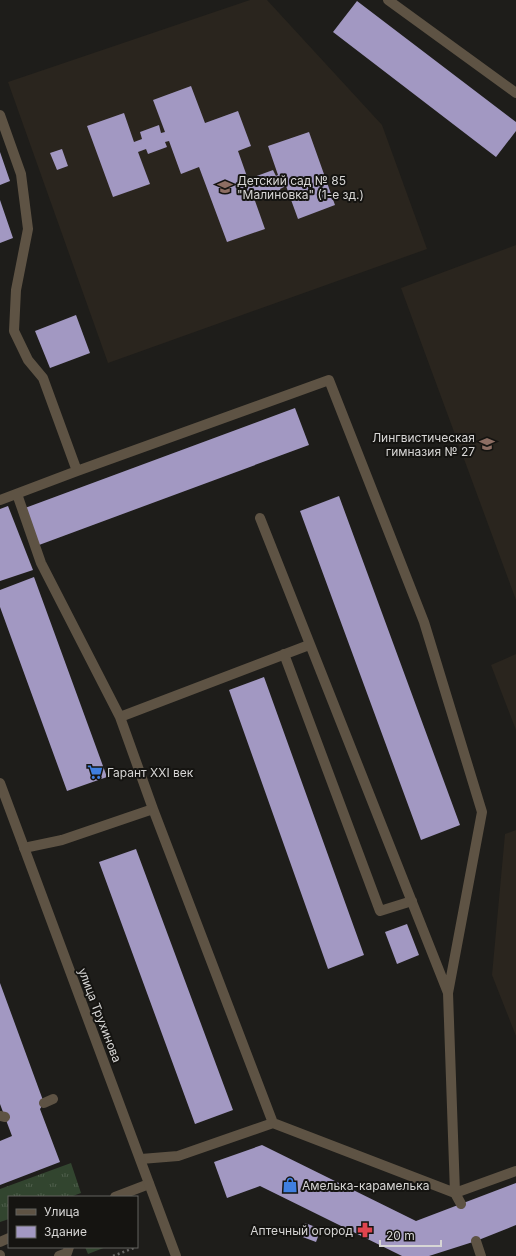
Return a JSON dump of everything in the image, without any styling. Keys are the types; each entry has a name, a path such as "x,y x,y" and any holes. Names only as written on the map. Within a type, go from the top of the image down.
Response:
{"street":[{"path":"388,0 516,93"},
{"path":"0,115 22,174 28,229 16,290 14,331 28,360 43,378 77,471"},
{"path":"0,500 329,380 424,622 482,812 448,993 455,1193 461,1204"},
{"path":"17,494 41,563 120,717 153,809 273,1123"},
{"path":"260,518 448,993"},
{"path":"120,717 309,645"},
{"path":"284,654 380,911 412,901"},
{"name":"улица Трухинова","path":"0,783 176,1256"},
{"path":"24,848 62,840 153,809"},
{"path":"140,1159 178,1156 273,1123 455,1193 516,1170"},
{"path":"118,1196 149,1184"},
{"path":"476,1241 481,1256"},
{"path":"59,1256 67,1253 69,1248"}],"path":[{"path":"113,1256 134,1248"}],"shaded area":[{"name":"Детский сад № 85 \"Малиновка\" (1-е зд.)","path":"250,0 267,0 382,125 427,249 108,363 8,82"},
{"name":"Лингвистическая гимназия № 27","path":"516,245 516,600 401,288"},
{"path":"516,654 516,730 491,665"},
{"path":"516,830 516,1036 492,975 505,834"}],"green space":[{"path":"71,1163 81,1193 73,1196 8,1196 8,1219 0,1222 0,1189"},
{"path":"85,1248 103,1248 88,1254"}],"building":[{"path":"357,1 516,122 516,131 496,157 333,32"},
{"path":"191,86 205,123 238,111 251,146 238,151 250,185 257,183 254,177 273,170 276,176 278,175 268,146 309,132 335,205 298,219 286,186 280,189 281,192 262,199 261,195 254,198 265,229 227,242 199,167 181,174 169,141 165,142 167,147 148,154 146,149 138,152 150,184 113,197 87,126 124,113 134,142 142,139 140,132 159,125 161,133 165,132 153,100"},
{"path":"62,149 68,166 57,170 50,153"},
{"path":"0,152 10,181 0,185"},
{"path":"0,200 13,238 0,243"},
{"path":"76,315 90,353 50,368 35,331"},
{"path":"295,408 309,445 39,545 25,508"},
{"path":"339,496 460,825 421,840 300,511"},
{"path":"8,506 33,570 0,581 0,509"},
{"path":"34,577 107,777 67,791 0,607 0,590"},
{"path":"264,677 364,955 328,969 229,690"},
{"path":"136,849 233,1110 195,1124 99,862"},
{"path":"407,924 419,955 397,964 385,932"},
{"path":"0,983 44,1103 40,1109 60,1162 0,1185 0,1141 12,1136 0,1104"},
{"path":"262,1145 416,1221 516,1183 516,1225 476,1241 429,1256 402,1256 260,1186 227,1198 214,1162"},
{"path":"305,1223 321,1229 316,1242 300,1236"}],"place":[{"name":"Детский сад № 85 \"Малиновка\" (1-е зд.)","path":"225,187"},
{"name":"Лингвистическая гимназия № 27","path":"487,444"},
{"name":"Гарант XXI век","path":"95,772"},
{"name":"Амелька-карамелька","path":"290,1185"},
{"name":"Аптечный огород","path":"365,1230"}]}
